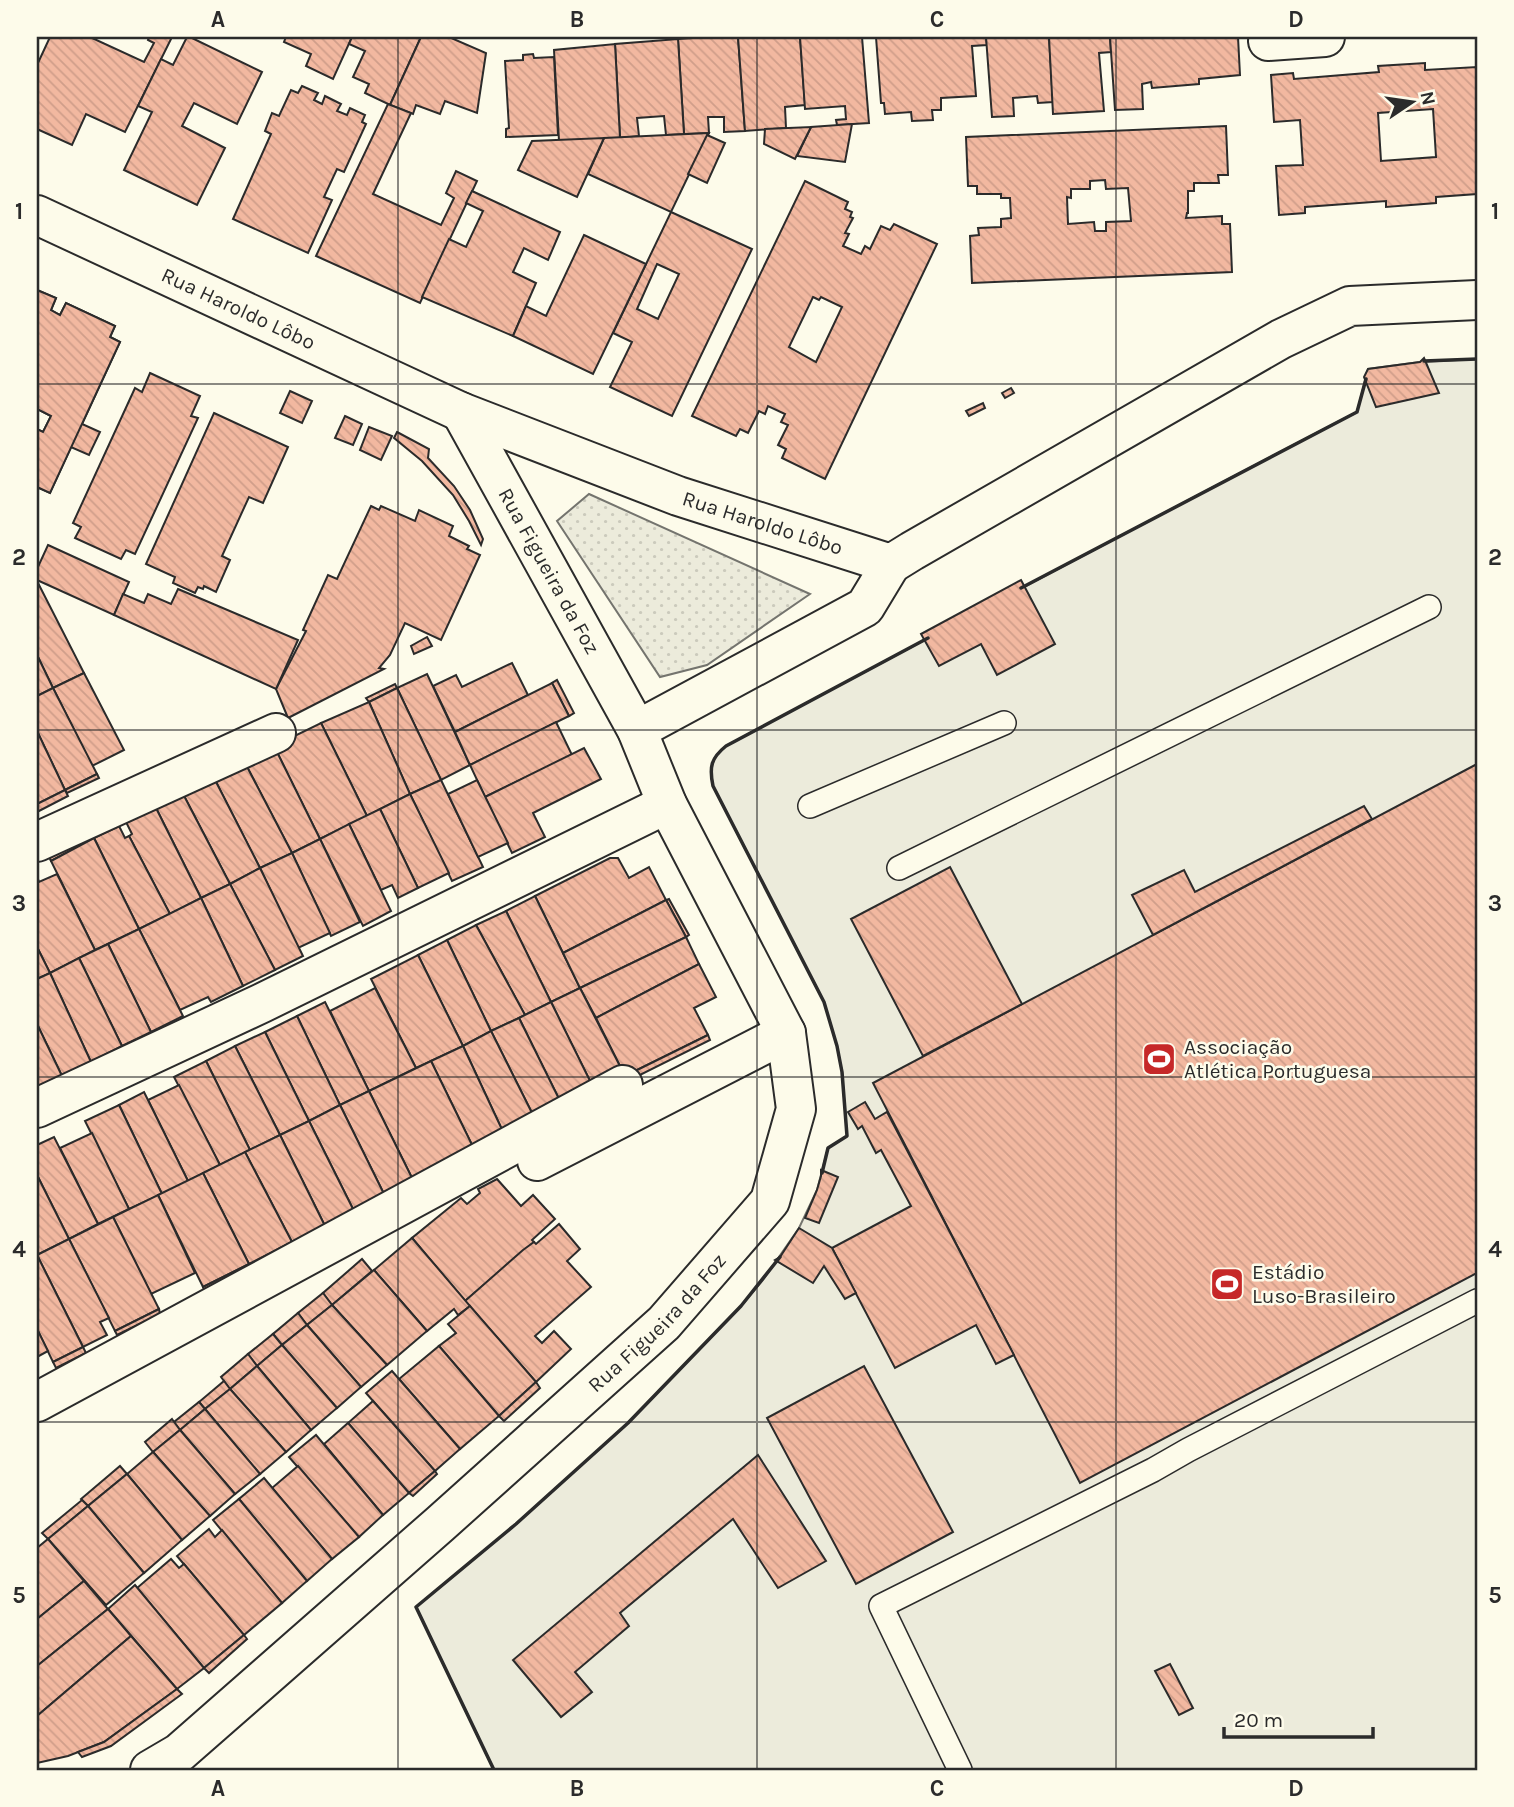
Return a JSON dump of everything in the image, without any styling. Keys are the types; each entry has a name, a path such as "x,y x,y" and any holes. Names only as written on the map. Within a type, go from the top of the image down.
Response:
{"street":[{"path":"1268,41 1325,37"},
{"name":"Rua Haroldo Lôbo","path":"37,215 461,412 678,496 891,564"},
{"path":"637,730 866,607 891,564 1281,339 1350,306 1477,300"},
{"name":"Rua Figueira da Foz","path":"150,1770 179,1753 664,1323 770,1201 796,1109 786,1033 667,804 637,730 461,412"},
{"path":"37,842 276,733"},
{"path":"37,1108 262,1003 667,804"},
{"path":"537,1161 786,1033"},
{"path":"37,1402 623,1085"}],"lane":[{"path":"900,868 1429,607"},
{"path":"810,806 1004,723"},
{"path":"960,1770 881,1606 1117,1489 1477,1301"}],"shaded area":[{"name":"Associação Atlética Portuguesa","path":"1477,359 1477,1770 494,1770 416,1607 516,1524 628,1423 741,1306 763,1280 799,1228 817,1190 828,1148 847,1136 842,1072 824,1002 713,786 711,768 714,759 726,746 1357,412 1368,369 1420,362"},
{"path":"589,494 810,594 707,665 660,677 557,521"}],"building":[{"path":"50,37 90,37 144,62 154,43 148,40 149,37 172,37 125,132 86,114 72,145 37,129 37,65"},
{"path":"187,37 262,72 237,124 194,103 182,126 225,148 197,205 124,170 152,112 138,106 161,59 173,65"},
{"path":"286,37 352,37 333,79 306,66 311,54 284,42"},
{"path":"352,37 421,37 390,105 365,93 369,84 353,77 365,51 349,44"},
{"path":"421,37 449,37 486,53 477,113 445,101 440,114 416,105 413,114 390,105"},
{"path":"738,37 745,131 724,132 724,117 708,117 709,133 684,134 678,39"},
{"path":"738,37 800,37 805,105 785,107 786,128 745,131"},
{"path":"800,37 862,37 869,123 837,125 836,120 846,119 845,106 805,109"},
{"path":"876,37 986,37 987,45 972,46 976,96 941,98 941,110 932,110 933,120 912,121 911,112 885,114 884,103 881,103"},
{"path":"986,37 1049,37 1053,102 1038,103 1037,96 1013,98 1014,116 992,117"},
{"path":"1049,37 1110,37 1111,52 1099,53 1104,111 1053,114"},
{"path":"1110,37 1238,37 1240,75 1199,79 1199,84 1152,88 1151,82 1142,84 1143,109 1115,110"},
{"path":"678,39 684,134 666,135 664,116 637,118 639,136 620,138 615,44"},
{"path":"615,44 620,138 559,141 554,50"},
{"path":"533,54 534,58 554,57 558,135 506,137 506,129 509,128 505,61 523,60 523,55"},
{"path":"1425,63 1425,70 1477,67 1477,194 1436,197 1436,203 1386,207 1386,201 1305,207 1305,213 1279,215 1276,166 1303,165 1300,120 1274,122 1271,75 1293,73 1294,79 1379,72 1378,66","holes":["1433,109 1436,157 1381,161 1378,113"]},
{"path":"302,86 318,93 314,100 322,104 325,96 341,104 337,111 347,115 350,108 365,115 362,122 366,124 344,172 337,169 324,197 332,200 308,253 233,219 271,134 265,131 272,113 279,116 291,90 298,93"},
{"path":"388,104 411,113 373,194 441,225 454,198 446,193 456,171 477,181 420,303 316,256"},
{"path":"852,124 845,162 797,156 811,127"},
{"path":"1226,126 1228,175 1218,175 1219,183 1194,183 1194,191 1188,191 1186,218 1222,216 1222,224 1230,224 1232,272 972,283 970,236 979,235 978,228 1001,227 1001,219 1011,218 1010,198 1001,198 1001,194 977,194 977,186 968,186 966,137","holes":["1105,180 1106,189 1128,188 1131,221 1106,222 1106,231 1095,231 1094,222 1068,224 1067,197 1071,198 1071,189 1090,189 1090,181"]},
{"path":"811,127 795,159 764,144 765,129"},
{"path":"709,133 671,212 588,174 604,138"},
{"path":"707,135 725,143 707,183 688,174"},
{"path":"604,138 577,197 518,170 532,141"},
{"path":"805,181 848,202 845,209 852,212 850,217 853,218 845,233 849,234 843,246 861,254 865,246 870,249 881,226 890,230 894,224 937,244 825,479 782,458 786,449 778,445 788,425 781,422 785,414 768,406 765,414 759,411 748,433 740,429 736,436 692,416","holes":["813,297 819,300 821,297 842,307 816,362 789,347"]},
{"path":"472,191 560,232 548,260 524,248 513,272 536,283 513,336 422,297 449,239 466,247 483,211 466,203"},
{"path":"671,212 752,249 672,416 610,387 632,342 613,333","holes":["657,264 679,274 658,319 637,309"]},
{"path":"584,235 646,264 593,374 513,336 526,306 546,316"},
{"path":"37,290 56,298 51,310 60,315 66,303 115,326 110,337 120,342 82,424 100,432 89,455 71,447 50,493 37,487 37,429 43,432 51,416 37,409"},
{"path":"37,290 56,298 51,310 60,315 66,303 115,326 110,337 120,342 50,493 37,487 37,429 43,432 51,416 37,409"},
{"path":"1424,358 1439,393 1376,407 1364,377 1368,369 1420,362"},
{"path":"150,373 200,396 191,416 198,418 135,554 126,550 121,559 75,538 81,527 73,523 135,388 142,392"},
{"path":"1011,388 1014,393 1005,398 1002,393"},
{"path":"290,391 312,401 302,423 280,413"},
{"path":"983,403 985,408 969,416 966,411"},
{"path":"214,413 288,447 263,503 249,497 222,556 230,560 216,592 204,586 203,589 198,587 195,593 173,583 175,577 146,564"},
{"path":"345,416 362,424 353,445 335,438"},
{"path":"369,427 392,436 381,460 360,450"},
{"path":"397,432 429,449 428,458 454,486 470,510 483,539 481,545 453,495 422,461 394,438"},
{"path":"371,506 379,510 381,506 415,521 419,510 453,526 449,536 480,555 441,640 405,623 390,655 379,668 384,669 288,718 276,689 306,631 303,630 328,575 337,579"},
{"path":"48,545 129,582 114,615 37,580 37,569"},
{"path":"1021,580 1055,644 997,675 981,644 939,666 921,634"},
{"path":"37,581 84,673 53,688 37,655"},
{"path":"178,589 298,640 276,689 114,615 123,594 144,603 148,594 171,604"},
{"path":"427,637 432,646 414,654 411,646"},
{"path":"37,655 53,688 37,696"},
{"path":"512,663 528,695 455,732 433,686 456,675 462,687"},
{"path":"84,673 124,750 92,766 53,688"},
{"path":"427,674 470,765 441,780 397,688"},
{"path":"557,680 574,713 569,716 552,683"},
{"path":"552,683 569,716 470,765 455,732"},
{"path":"395,684 397,688 369,702 366,698"},
{"path":"53,688 97,774 65,790 37,731 37,696"},
{"path":"397,688 441,780 410,794 369,702"},
{"path":"369,702 410,794 367,816 321,723"},
{"path":"556,722 572,755 485,797 470,765"},
{"path":"321,723 367,816 320,839 274,746"},
{"path":"37,731 65,790 37,804"},
{"path":"274,746 320,839 292,853 244,761"},
{"path":"584,748 601,779 533,813 545,837 512,853 485,797"},
{"path":"244,761 292,853 260,868 213,776"},
{"name":"Estádio Luso-Brasileiro","path":"1477,764 1477,1273 1080,1483 873,1083"},
{"path":"97,774 99,778 67,793 65,790"},
{"path":"213,776 260,868 230,884 182,792"},
{"path":"441,780 483,867 452,881 410,794"},
{"path":"477,780 508,843 478,857 448,794"},
{"path":"65,790 68,796 37,812 37,804"},
{"path":"182,792 230,884 201,898 155,806"},
{"path":"410,794 449,873 418,888 380,809"},
{"path":"155,806 201,898 170,914 129,836 132,834 126,822"},
{"path":"1364,806 1372,819 1153,935 1132,895 1184,870 1195,892"},
{"path":"380,809 418,888 398,898 392,885 381,890 349,824"},
{"path":"349,824 391,911 363,926 320,839"},
{"path":"119,826 125,838 129,836 170,914 139,929 94,838"},
{"path":"91,834 94,838 51,861 48,855"},
{"path":"94,838 139,929 95,950 51,861"},
{"path":"320,839 360,922 331,936 292,853"},
{"path":"292,853 330,933 298,948 260,868"},
{"path":"610,858 618,858 629,878 649,867 666,900 563,953 535,896"},
{"path":"950,867 1022,1004 923,1056 851,919"},
{"path":"260,868 303,956 275,970 230,884"},
{"path":"57,874 95,950 50,973 37,947 37,876 39,882"},
{"path":"230,884 275,970 243,986 201,898"},
{"path":"535,896 580,988 551,1002 506,911"},
{"path":"201,898 243,986 211,1002 208,997 180,1010 139,929"},
{"path":"669,899 689,935 686,937 666,900"},
{"path":"666,900 686,937 580,988 563,953"},
{"path":"506,911 551,1002 525,1015 476,925"},
{"path":"476,925 525,1015 491,1031 447,940"},
{"path":"139,929 183,1016 151,1032 108,944"},
{"path":"686,937 699,964 596,1018 580,988"},
{"path":"447,940 491,1031 463,1046 418,955"},
{"path":"108,944 151,1032 122,1046 79,958"},
{"path":"37,947 50,973 37,979"},
{"path":"418,955 463,1046 416,1068 371,979"},
{"path":"79,958 122,1046 91,1062 50,973"},
{"path":"699,964 716,997 694,1008 708,1035 625,1076 596,1018"},
{"path":"50,973 91,1062 62,1076 37,1024 37,979"},
{"path":"375,988 416,1068 369,1091 330,1011"},
{"path":"580,988 625,1076 595,1091 551,1002"},
{"path":"325,1002 369,1091 340,1105 297,1016"},
{"path":"551,1002 595,1091 563,1107 519,1018"},
{"path":"297,1016 340,1105 309,1121 265,1032"},
{"path":"519,1018 563,1107 536,1121 491,1031"},
{"path":"37,1024 62,1076 37,1089"},
{"path":"491,1031 536,1121 505,1136 463,1046"},
{"path":"265,1032 309,1121 280,1135 235,1046"},
{"path":"708,1035 710,1040 628,1081 625,1076"},
{"path":"235,1046 280,1135 250,1150 206,1061"},
{"path":"463,1046 505,1136 475,1151 431,1061"},
{"path":"206,1061 250,1150 220,1165 174,1077"},
{"path":"431,1061 475,1151 414,1182 369,1091"},
{"path":"179,1085 220,1165 188,1181 148,1100"},
{"path":"369,1091 414,1182 385,1196 340,1105"},
{"path":"144,1092 188,1181 162,1194 119,1105"},
{"path":"865,1102 875,1119 887,1112 1014,1355 996,1364 976,1325 895,1368 832,1248 911,1206 881,1150 876,1153 862,1126 858,1129 848,1112"},
{"path":"119,1105 162,1194 129,1209 85,1121"},
{"path":"340,1105 385,1196 354,1211 309,1121"},
{"path":"309,1121 354,1211 325,1226 280,1135"},
{"path":"92,1133 129,1209 98,1224 60,1148"},
{"path":"280,1135 325,1226 292,1242 245,1152"},
{"path":"54,1137 98,1224 69,1239 37,1175 37,1145"},
{"path":"245,1152 292,1242 249,1264 203,1173"},
{"path":"821,1170 838,1177 819,1223 805,1218 817,1190"},
{"path":"203,1173 249,1264 203,1287 158,1195"},
{"path":"37,1175 69,1239 37,1255"},
{"path":"497,1179 521,1206 533,1195 555,1219 532,1240 534,1242 465,1301 412,1238 461,1198 467,1204 480,1193 478,1189"},
{"path":"158,1195 195,1273 151,1294 113,1217"},
{"path":"113,1217 159,1309 115,1331 69,1239"},
{"path":"559,1224 580,1249 567,1261 591,1287 535,1336 542,1343 554,1331 571,1349 536,1382 465,1301 523,1250 534,1242 536,1244"},
{"path":"799,1228 832,1248 856,1293 845,1299 824,1266 813,1283 775,1260 780,1257"},
{"path":"412,1238 470,1306 458,1315 454,1309 427,1331 374,1270"},
{"path":"69,1239 109,1318 100,1322 107,1335 83,1347 37,1255"},
{"path":"37,1255 83,1347 53,1362 37,1329"},
{"path":"362,1259 372,1271 332,1305 323,1293"},
{"path":"249,1264 253,1270 206,1294 203,1287"},
{"path":"374,1270 427,1331 387,1365 332,1305"},
{"path":"323,1293 332,1305 307,1325 298,1313"},
{"path":"332,1305 387,1365 361,1387 307,1325"},
{"path":"470,1306 536,1382 499,1416 439,1346 456,1333 448,1324"},
{"path":"159,1309 160,1314 117,1335 115,1331"},
{"path":"298,1313 307,1325 282,1345 273,1334"},
{"path":"307,1325 361,1387 337,1408 282,1345"},
{"path":"37,1329 48,1351 37,1357"},
{"path":"273,1334 282,1345 257,1366 248,1354"},
{"path":"282,1345 337,1408 311,1430 257,1366"},
{"path":"439,1346 499,1416 460,1449 399,1379"},
{"path":"83,1347 86,1353 56,1368 53,1362"},
{"path":"248,1354 257,1366 230,1389 221,1377"},
{"path":"257,1366 311,1430 286,1452 230,1389"},
{"path":"864,1366 953,1532 856,1584 767,1418"},
{"path":"392,1371 460,1449 435,1471 366,1393"},
{"path":"224,1381 230,1389 205,1409 199,1402"},
{"path":"536,1382 540,1388 504,1421 499,1416"},
{"path":"230,1389 286,1452 260,1474 205,1409"},
{"path":"373,1401 435,1471 409,1493 348,1423"},
{"path":"199,1402 205,1409 180,1430 174,1422"},
{"path":"205,1409 260,1474 235,1494 180,1430"},
{"path":"172,1419 180,1430 153,1452 145,1442"},
{"path":"348,1423 409,1493 383,1515 324,1444"},
{"path":"180,1430 235,1494 210,1516 153,1452"},
{"path":"316,1435 383,1515 359,1537 289,1457"},
{"path":"153,1452 210,1516 182,1540 127,1474"},
{"path":"758,1455 826,1561 778,1588 733,1519 620,1613 629,1626 575,1672 592,1692 561,1717 513,1660"},
{"path":"120,1466 127,1474 88,1506 81,1499"},
{"path":"298,1466 359,1537 332,1559 272,1488"},
{"path":"435,1471 437,1474 413,1496 409,1493"},
{"path":"127,1474 182,1540 144,1573 88,1506"},
{"path":"264,1478 332,1559 307,1581 239,1499"},
{"path":"239,1499 307,1581 282,1603 213,1520"},
{"path":"82,1500 88,1506 48,1539 42,1533"},
{"path":"88,1506 144,1573 106,1605 48,1539"},
{"path":"209,1529 215,1537 222,1530 282,1603 244,1635 177,1556"},
{"path":"48,1539 84,1581 37,1619 37,1548"},
{"path":"171,1559 179,1568 184,1564 244,1635 204,1668 137,1588"},
{"path":"84,1581 108,1609 37,1666 37,1619"},
{"path":"135,1585 204,1668 177,1689 108,1609"},
{"path":"108,1609 131,1636 37,1716 37,1666"},
{"path":"244,1635 247,1639 209,1673 204,1668"},
{"path":"131,1636 177,1689 104,1742 68,1756 37,1763 37,1716"},
{"path":"1170,1664 1193,1708 1179,1715 1155,1671"},
{"path":"177,1689 182,1694 111,1746 82,1757 78,1752 104,1742"}],"wall":[{"path":"1424,361 1477,359"},
{"path":"1021,588 1357,412 1366,379"},
{"path":"822,1173 828,1148 847,1136 837,1046 824,1002 713,786 711,768 714,759 726,746 928,638"},
{"path":"494,1770 416,1607 516,1524 628,1423 741,1306 780,1257"}],"place":[{"name":"Associação Atlética Portuguesa","path":"1159,1059"},
{"name":"Estádio Luso-Brasileiro","path":"1227,1284"}]}
